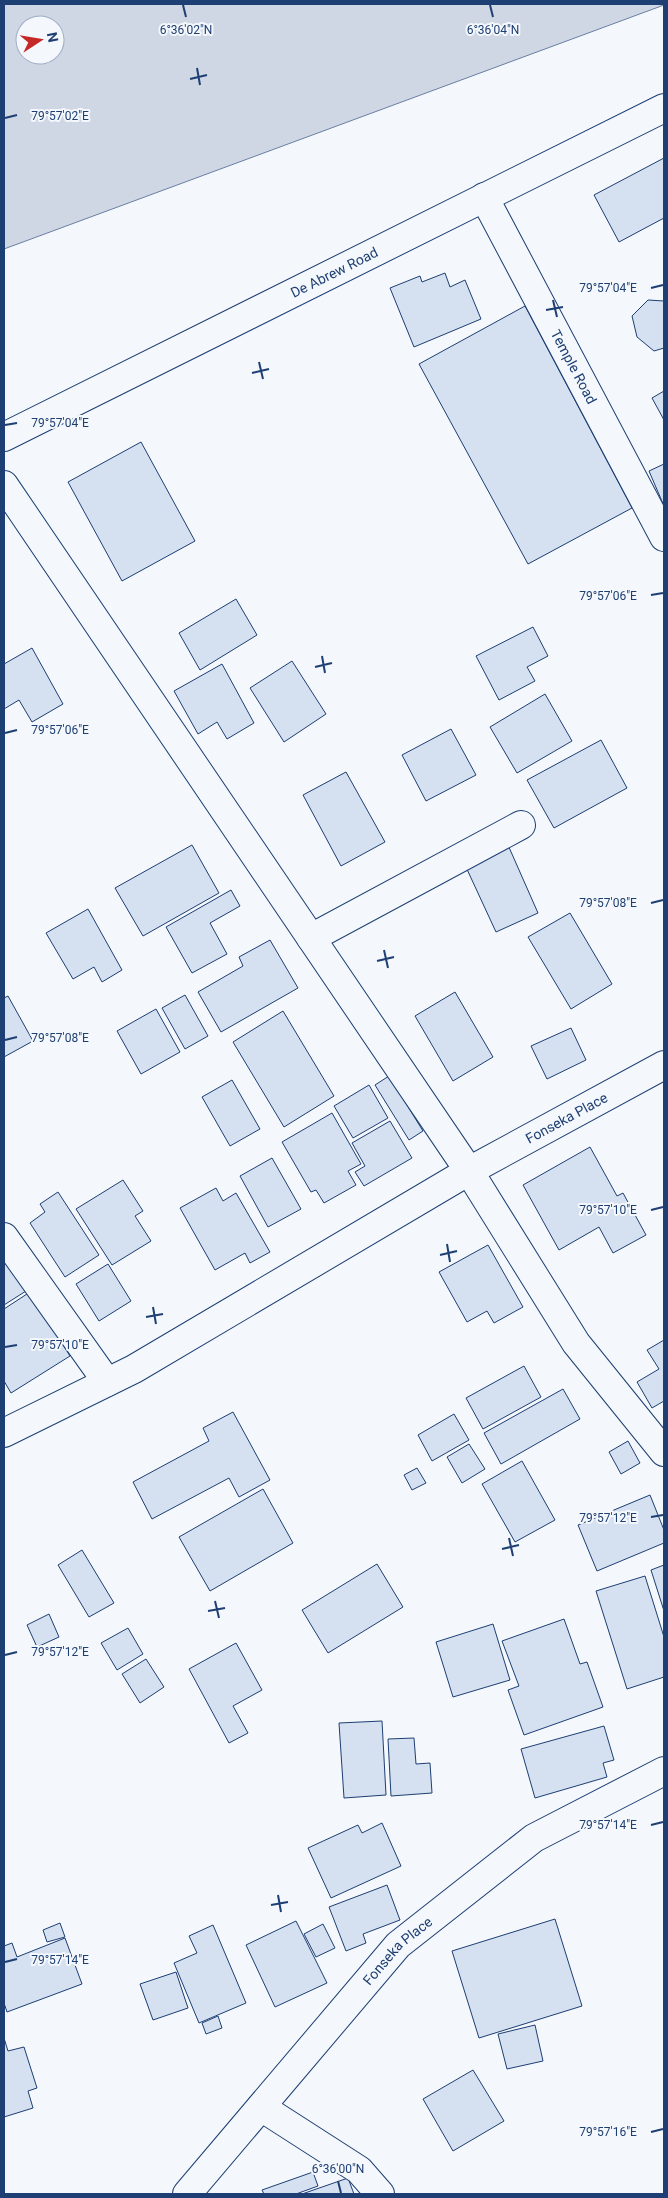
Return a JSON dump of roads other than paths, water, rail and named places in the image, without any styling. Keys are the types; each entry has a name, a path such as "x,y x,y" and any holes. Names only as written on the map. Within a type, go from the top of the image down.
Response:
{"street":[{"name":"De Abrew Road","path":"4,437 664,108"},
{"name":"Temple Road","path":"484,197 664,537"},
{"path":"4,485 469,1171 576,1343 664,1452"},
{"path":"311,938 521,824"},
{"name":"Fonseka Place","path":"4,1433 134,1369 469,1171 664,1065"},
{"path":"4,1237 106,1382"},
{"name":"Fonseka Place","path":"188,2194 398,1945 534,1838 664,1771"},
{"path":"261,2107 359,2170 380,2194"}]}
